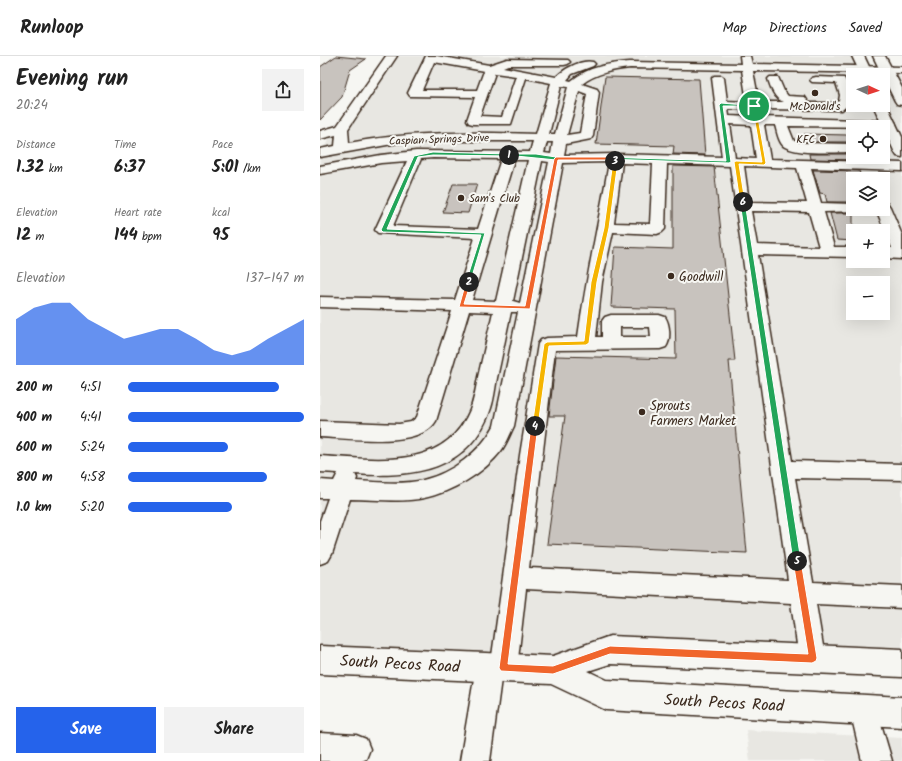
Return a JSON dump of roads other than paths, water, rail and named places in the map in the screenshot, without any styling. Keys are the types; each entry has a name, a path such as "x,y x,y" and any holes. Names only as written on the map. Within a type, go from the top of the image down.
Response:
{"main road":[{"path":"882,63 902,101"},
{"path":"890,125 902,153"},
{"name":"South Pecos Road","path":"320,660 553,670 610,650 902,663"},
{"name":"South Pecos Road","path":"553,670 606,696 902,712"}],"street":[{"path":"342,148 342,129 392,56"},
{"path":"482,94 414,93 430,57 462,72 491,68 507,62 564,62"},
{"path":"331,489 401,491 424,489 448,480 479,462 495,444 504,426 528,308 562,125 575,84 590,74 604,61"},
{"path":"320,464 420,465 443,456 464,440 473,426 481,408 536,156 556,84 568,72 593,63 604,61 630,65 862,65 902,63"},
{"path":"882,63 902,70"},
{"path":"590,74 718,78 746,65"},
{"path":"746,65 774,82 840,80 846,94 842,104 843,123"},
{"path":"746,65 764,163"},
{"path":"491,68 575,84"},
{"path":"491,68 473,120 507,121 522,74"},
{"path":"455,94 462,72"},
{"path":"718,78 723,120 744,206 812,658"},
{"path":"774,82 766,89 765,93 770,97 778,99"},
{"path":"774,82 778,92 785,99 842,104"},
{"name":"Caspian Springs Drive","path":"320,153 398,139 433,137 541,138 560,140 586,136 593,92 575,84"},
{"path":"721,105 754,106 842,104"},
{"path":"723,120 846,123"},
{"path":"780,122 786,140 789,144 800,147 846,148"},
{"path":"320,135 342,129"},
{"path":"320,170 381,159 433,154 536,156 556,159 616,158 803,164 863,172"},
{"path":"320,429 399,432 417,428 426,421 509,155"},
{"path":"416,156 383,230 484,234"},
{"path":"586,343 594,282 606,228 616,158"},
{"path":"606,228 658,229 660,160"},
{"path":"803,164 828,252"},
{"path":"875,172 902,167"},
{"path":"744,206 846,208"},
{"path":"890,208 902,209"},
{"path":"886,216 902,254 890,253"},
{"path":"751,250 846,252"},
{"path":"320,302 528,308"},
{"path":"475,761 515,578 547,344 611,343"},
{"path":"320,554 331,489 351,465"},
{"path":"783,469 902,472"},
{"path":"515,578 902,597"},
{"path":"864,710 877,761"},
{"path":"320,747 356,749"}],"place":[{"name":"McDonald's","path":"815,93"},
{"name":"KFC","path":"823,139"},
{"name":"Sam's Club","path":"461,198"},
{"name":"Goodwill","path":"671,276"},
{"name":"Sprouts Farmers Market","path":"642,412"}]}
